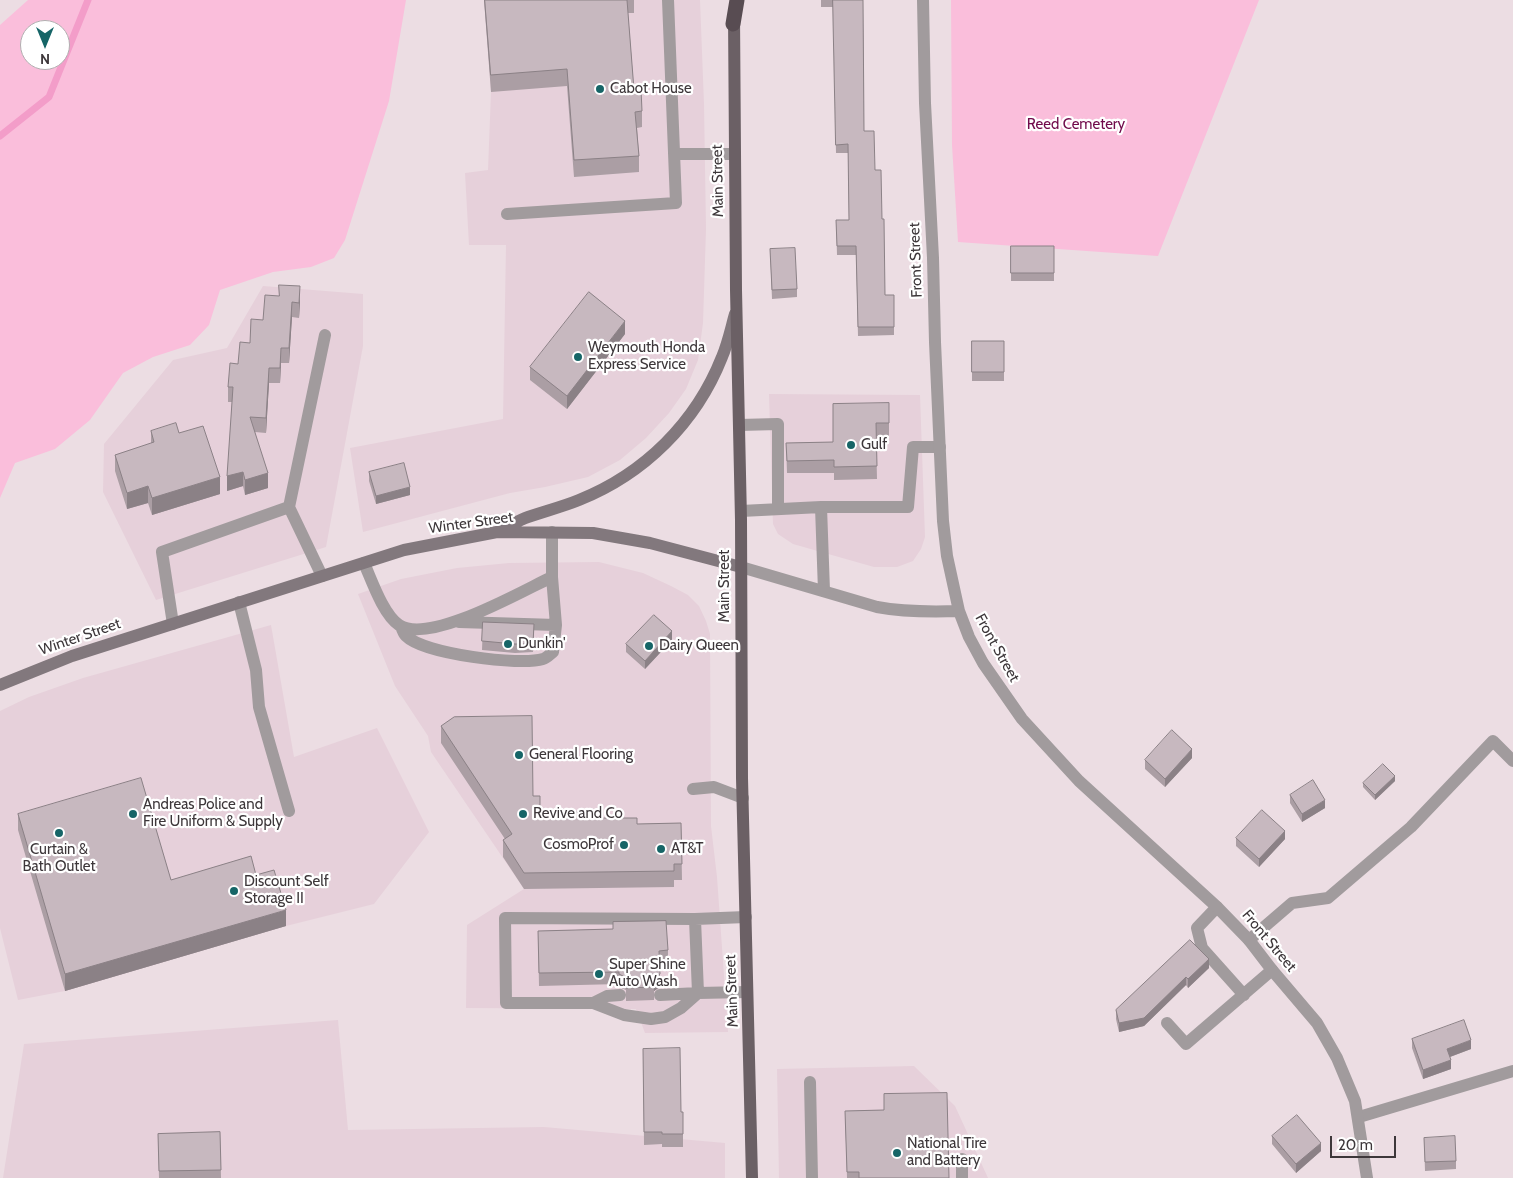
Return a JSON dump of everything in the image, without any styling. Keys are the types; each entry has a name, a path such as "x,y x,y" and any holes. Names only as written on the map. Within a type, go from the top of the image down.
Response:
{"highway":[{"path":"733,24 736,0"}],"main road":[{"name":"Main Street","path":"729,0 733,24 736,309 741,511 743,798 752,1178"},
{"path":"496,532 527,517 580,500 628,475 658,452 685,422 704,395 723,356 736,309"},
{"name":"Winter Street","path":"0,684 72,656 404,550 496,532 593,533 622,537 741,567"}],"street":[{"path":"507,214 676,203 668,0"},
{"name":"Front Street","path":"923,0 925,103 943,521 947,556 959,611 969,637 983,663 1022,719 1079,781 1218,907 1249,940 1317,1023 1348,1082 1358,1117 1367,1178"},
{"path":"674,154 734,154"},
{"path":"322,576 289,507 325,335"},
{"path":"739,425 778,424 778,509"},
{"path":"741,511 821,507 908,507 913,447 940,446"},
{"path":"173,624 162,552 289,507"},
{"path":"821,507 824,591"},
{"path":"364,563 389,615 401,626 406,637 432,649 487,659 544,659 553,652 556,625 552,577 552,532"},
{"name":"Winter Street","path":"741,567 872,606 897,611 959,611"},
{"path":"401,626 420,629 457,622 552,577"},
{"path":"239,602 256,670 259,707 289,811"},
{"path":"457,622 556,625"},
{"path":"1249,940 1292,903 1328,898 1411,827 1493,741 1513,761"},
{"path":"693,789 714,787 743,798"},
{"path":"1218,907 1197,928 1202,948 1244,994"},
{"path":"698,994 681,1008 665,1017 651,1019 624,1015 593,1003 506,1003 505,918 695,919 746,917"},
{"path":"695,919 698,994"},
{"path":"1167,1023 1186,1044 1272,970"},
{"path":"660,995 747,992"},
{"path":"593,1003 607,996 620,995"},
{"path":"1358,1117 1513,1071"},
{"path":"810,1082 812,1178"},
{"path":"962,1159 962,1178"}],"shaded area":[{"path":"484,0 700,0 706,229 703,323 698,360 686,389 669,413 646,438 620,460 588,477 510,493 363,532 350,448 503,419 506,245 469,245 465,173 488,170 491,92"},
{"path":"263,286 363,294 363,346 326,547 156,600 103,492 104,444 173,360 227,348"},
{"path":"769,394 920,395 925,537 921,549 913,561 897,567 874,567 793,544 778,534 773,524"},
{"path":"599,562 643,573 688,595 699,606 710,634 711,826 717,877 728,1032 645,1033 636,1009 466,1008 467,925 524,889 431,752 428,736 395,686 358,594 401,579 457,568 509,563"},
{"path":"271,625 294,757 377,728 429,832 374,904 286,926 65,991 18,1000 0,928 0,711 29,697 83,678"},
{"path":"338,1020 348,1130 544,1127 725,1143 725,1178 3,1178 24,1044"},
{"path":"914,1066 955,1106 988,1178 779,1178 777,1069"}],"green space":[{"path":"28,0 406,0 389,101 345,240 334,258 311,267 273,272 220,290 209,325 190,345 153,357 123,373 90,420 55,449 15,463 0,498 0,25"},
{"name":"Reed Cemetery","path":"951,0 1259,0 1158,256 958,242 952,145"}],"building":[{"name":"Cabot House","path":"485,0 627,0 634,90 641,89 642,111 635,112 639,156 574,160 567,69 491,75"},
{"path":"833,0 863,0 864,131 874,131 875,170 881,170 885,295 894,295 894,327 858,327 856,246 837,246 836,220 849,220 848,144 836,145"},
{"path":"1011,246 1054,246 1054,273 1011,273"},
{"path":"795,248 797,289 772,290 770,249"},
{"path":"279,285 300,286 299,303 292,302 289,348 281,348 280,368 269,368 266,418 250,417 268,473 245,480 243,472 227,476 233,387 228,387 230,363 238,364 240,342 250,343 251,319 263,320 265,295 279,296"},
{"name":"Weymouth Honda Express Service","path":"589,292 625,321 567,396 530,367"},
{"path":"972,341 1004,341 1004,372 972,372"},
{"name":"Gulf","path":"889,403 889,423 876,423 877,466 834,467 834,460 787,461 786,443 833,442 833,404"},
{"path":"176,423 179,433 203,426 220,477 152,498 148,486 127,493 115,455 154,442 151,431"},
{"path":"404,463 410,487 376,496 369,472"},
{"name":"Dairy Queen","path":"654,615 672,631 645,661 626,644"},
{"path":"483,622 534,624 533,644 482,641"},
{"path":"532,716 533,796 540,796 540,812 595,812 595,818 637,818 637,824 681,823 682,864 674,864 674,871 524,873 503,840 512,834 441,726 454,717"},
{"path":"1172,730 1192,749 1165,779 1145,760"},
{"path":"1383,764 1395,776 1375,795 1363,783"},
{"path":"141,778 171,880 251,856 256,875 274,870 286,910 65,974 18,814"},
{"path":"1313,780 1325,800 1302,814 1290,795"},
{"path":"1262,810 1285,831 1259,859 1236,838"},
{"name":"Super Shine Auto Wash","path":"666,921 668,950 659,951 660,974 653,979 654,987 626,988 627,978 619,974 619,972 539,973 538,931 613,929 613,922"},
{"path":"1190,940 1209,959 1188,979 1186,977 1144,1018 1119,1023 1116,1010"},
{"path":"1464,1020 1471,1040 1447,1049 1451,1060 1423,1070 1412,1039"},
{"path":"680,1048 683,1134 644,1132 643,1049"},
{"name":"National Tire and Battery","path":"947,1093 949,1178 859,1178 859,1172 847,1172 845,1111 884,1110 884,1094"},
{"path":"1297,1115 1321,1143 1296,1164 1272,1136"},
{"path":"220,1132 221,1170 159,1171 158,1134"},
{"path":"1455,1136 1456,1161 1425,1162 1424,1138"}],"waterway":[{"path":"0,136 49,97 88,0"}],"place":[{"name":"Cabot House","path":"600,89"},
{"name":"Weymouth Honda Express Service","path":"578,357"},
{"name":"Gulf","path":"851,445"},
{"name":"Dunkin'","path":"508,644"},
{"name":"Dairy Queen","path":"649,646"},
{"name":"General Flooring","path":"519,755"},
{"name":"Andreas Police and Fire Uniform & Supply","path":"133,814"},
{"name":"Revive and Co","path":"523,814"},
{"name":"Curtain & Bath Outlet","path":"59,833"},
{"name":"CosmoProf","path":"624,845"},
{"name":"AT&T","path":"661,849"},
{"name":"Discount Self Storage II","path":"234,891"},
{"name":"Super Shine Auto Wash","path":"599,974"},
{"name":"National Tire and Battery","path":"897,1153"}]}
